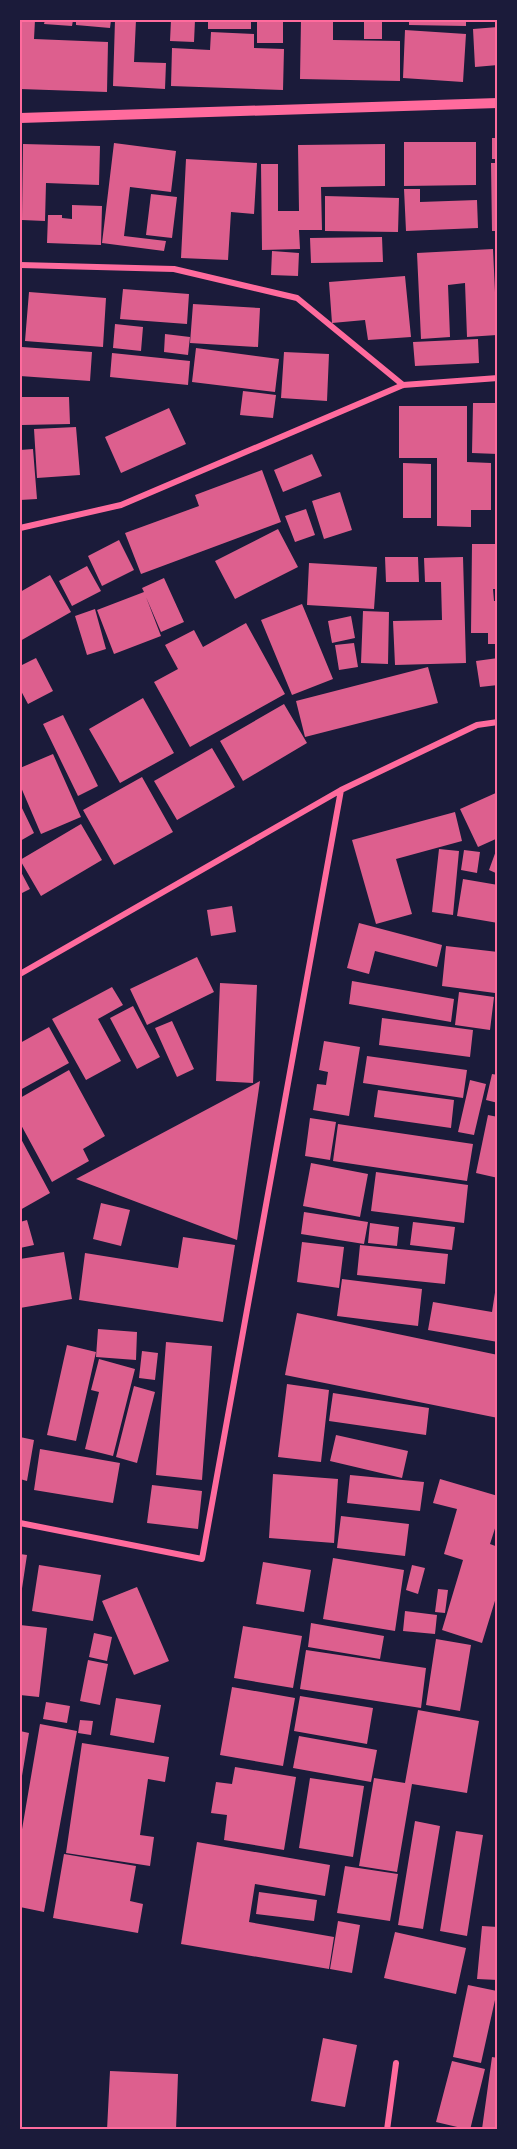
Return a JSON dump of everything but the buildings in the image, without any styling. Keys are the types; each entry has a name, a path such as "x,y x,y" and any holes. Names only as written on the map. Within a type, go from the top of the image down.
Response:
{"street":[{"path":"20,118 498,103"},
{"path":"20,265 174,269 297,298 403,385"},
{"path":"20,528 121,506 403,385 498,378"},
{"path":"20,974 340,790 477,725 498,722"},
{"path":"20,1523 202,1559 340,790"},
{"path":"387,2130 396,2063"}]}
